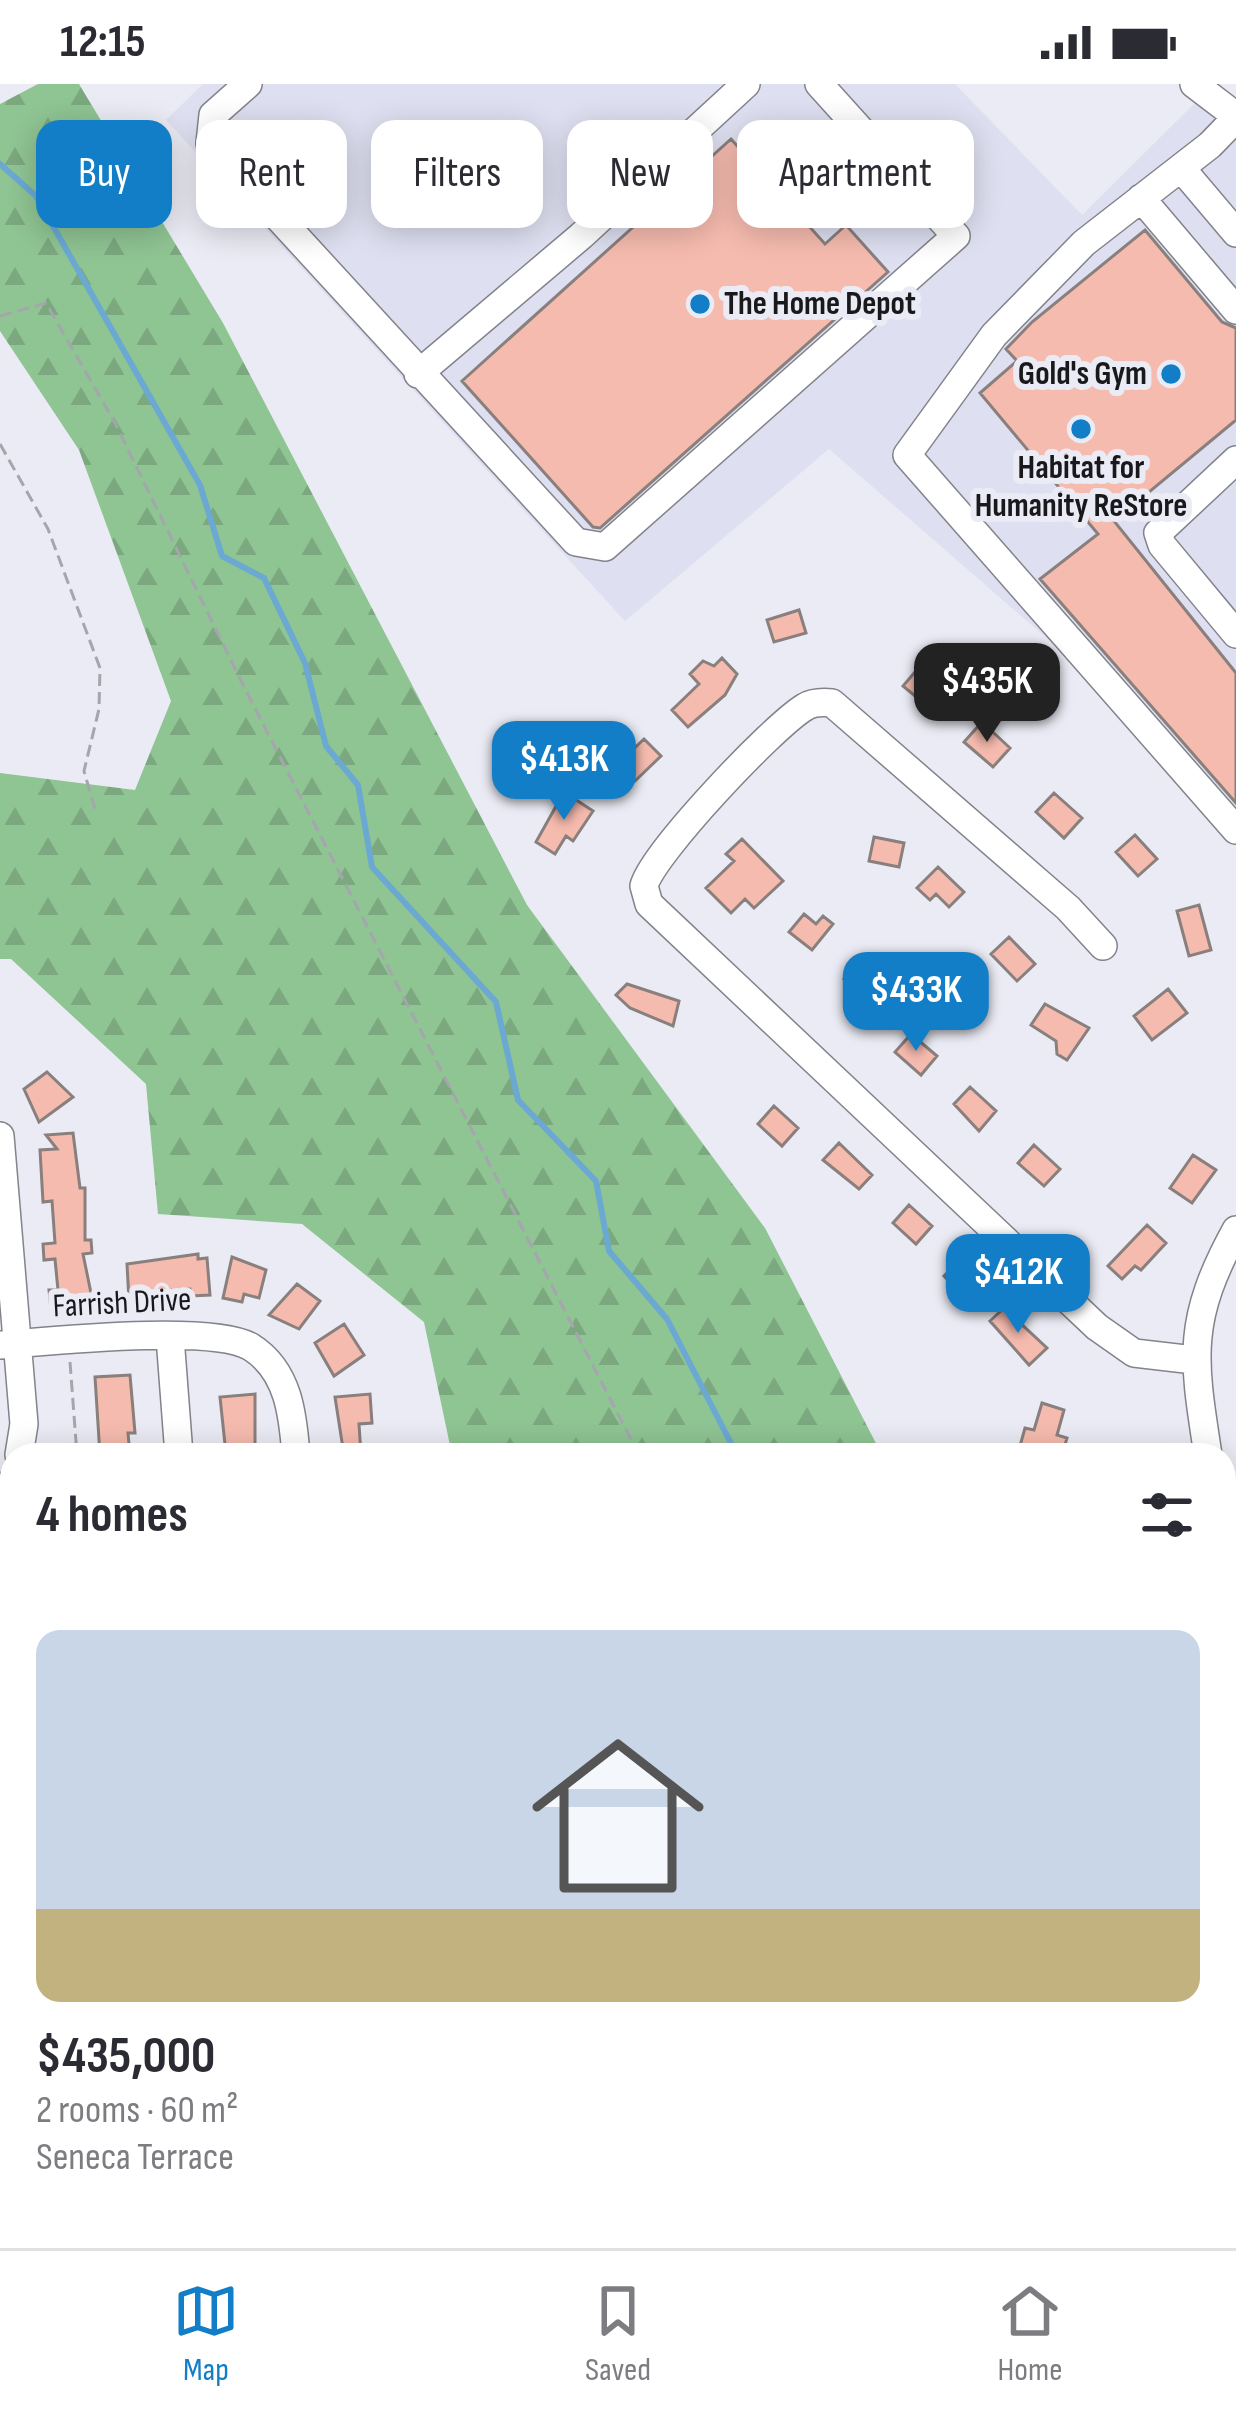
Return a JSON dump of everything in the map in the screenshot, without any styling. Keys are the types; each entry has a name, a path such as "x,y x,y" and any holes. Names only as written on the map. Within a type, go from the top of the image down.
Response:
{"street":[{"path":"248,84 213,115 210,143 576,542 605,547 956,236 819,84"},
{"path":"418,374 581,236 746,84"},
{"path":"1194,84 1232,130 1084,243 994,335 907,455 1236,830"},
{"path":"1180,168 1236,233"},
{"path":"1141,198 1236,310"},
{"path":"1236,460 1159,533 1162,545 1236,634"},
{"path":"1103,946 1068,908 832,703 806,706 774,733 680,832 644,886 649,904 1097,1327 1134,1353 1194,1360"},
{"path":"0,1136 8,1344 24,1424 21,1443"},
{"path":"1206,1443 1194,1360 1209,1289 1236,1230"},
{"name":"Farrish Drive","path":"8,1344 214,1335 251,1347 278,1374 293,1407 295,1443"},
{"path":"170,1337 178,1443"}],"path":[{"path":"0,316 46,303 115,423 266,730 633,1443"},
{"path":"0,444 48,529 100,668 99,709 85,771 95,809"},
{"path":"70,1360 75,1443"}],"shaded area":[{"path":"203,84 955,84 1082,215 1198,100 1236,136 1236,845 1080,667 829,449 625,621 265,228 347,228 347,120 196,120 196,153 172,127 172,120 166,120"}],"green space":[{"path":"38,84 79,84 101,120 36,120 36,228 166,228 223,323 527,905 765,1228 876,1443 449,1443 424,1322 302,1224 158,1214 146,1084 11,959 0,959 0,773 135,790 171,701 79,450 0,331 0,104"}],"building":[{"name":"The Home Depot","path":"731,139 737,146 737,228 811,228 825,244 849,228 888,272 600,528 593,527 462,381 632,228 713,228 713,155"},
{"path":"1145,230 1222,322 1236,328 1236,420 1114,521 1236,673 1236,803 1040,579 1098,534 980,393 1017,361 1006,349 1032,322"},
{"path":"799,610 806,633 774,642 767,620"},
{"path":"722,658 737,674 725,695 688,727 672,710 699,684 690,674 703,661 714,666"},
{"path":"921,665 950,691 933,711 903,686"},
{"path":"982,722 1010,748 993,767 964,742"},
{"path":"644,739 661,756 635,781 618,764"},
{"path":"564,792 593,811 573,841 566,836 555,854 536,842"},
{"path":"1054,793 1082,818 1064,838 1036,812"},
{"path":"1135,835 1157,859 1138,876 1116,852"},
{"path":"874,837 904,843 899,867 869,861"},
{"path":"742,839 783,881 754,908 745,899 731,913 706,888 734,861 726,854"},
{"path":"938,867 964,892 949,907 936,894 930,900 917,888"},
{"path":"1199,905 1211,950 1189,956 1177,911"},
{"path":"804,914 816,924 823,916 833,924 812,950 789,932"},
{"path":"1009,937 1035,964 1017,981 991,954"},
{"path":"862,963 887,990 869,1007 844,979"},
{"path":"627,984 679,1001 673,1026 630,1008 616,995"},
{"path":"1168,989 1187,1013 1152,1040 1134,1016"},
{"path":"1045,1004 1089,1028 1067,1060 1057,1054 1056,1041 1031,1025"},
{"path":"911,1034 937,1056 921,1075 895,1052"},
{"path":"47,1072 73,1097 39,1122 24,1089"},
{"path":"970,1087 996,1111 979,1131 954,1104"},
{"path":"774,1106 798,1128 782,1146 758,1124"},
{"path":"73,1133 80,1188 85,1188 85,1240 91,1240 92,1253 83,1254 92,1298 87,1298 88,1307 51,1310 49,1290 58,1290 55,1259 44,1260 43,1244 55,1243 52,1201 43,1202 40,1150 57,1149 46,1135"},
{"path":"839,1143 872,1175 859,1189 823,1160"},
{"path":"1034,1145 1060,1169 1044,1186 1018,1163"},
{"path":"1193,1155 1216,1170 1192,1203 1170,1188"},
{"path":"909,1205 932,1226 916,1244 893,1223"},
{"path":"1147,1225 1166,1243 1141,1270 1135,1266 1122,1279 1108,1266"},
{"path":"198,1254 198,1259 207,1258 210,1295 191,1296 190,1289 148,1292 149,1300 129,1301 127,1264"},
{"path":"966,1254 987,1276 965,1298 944,1276"},
{"path":"232,1257 266,1270 259,1298 244,1294 242,1302 223,1298"},
{"path":"297,1284 320,1301 299,1329 269,1315"},
{"path":"1004,1308 1047,1348 1029,1365 990,1321"},
{"path":"344,1324 364,1355 334,1376 315,1343"},
{"path":"130,1375 135,1433 128,1433 129,1443 99,1443 95,1377"},
{"path":"255,1394 255,1443 225,1443 220,1397"},
{"path":"370,1394 372,1423 359,1424 360,1443 342,1443 335,1397"},
{"path":"1042,1403 1064,1410 1057,1435 1067,1438 1066,1443 1021,1443 1025,1428 1034,1430"}],"waterway":[{"path":"0,164 36,196 200,485 222,556 264,578 305,663 326,746 358,785 372,867 496,1002 518,1100 596,1181 609,1251 667,1319 731,1443"}],"place":[{"name":"The Home Depot","path":"700,304"},
{"name":"Gold's Gym","path":"1171,374"},
{"name":"Habitat for Humanity ReStore","path":"1081,429"}]}
